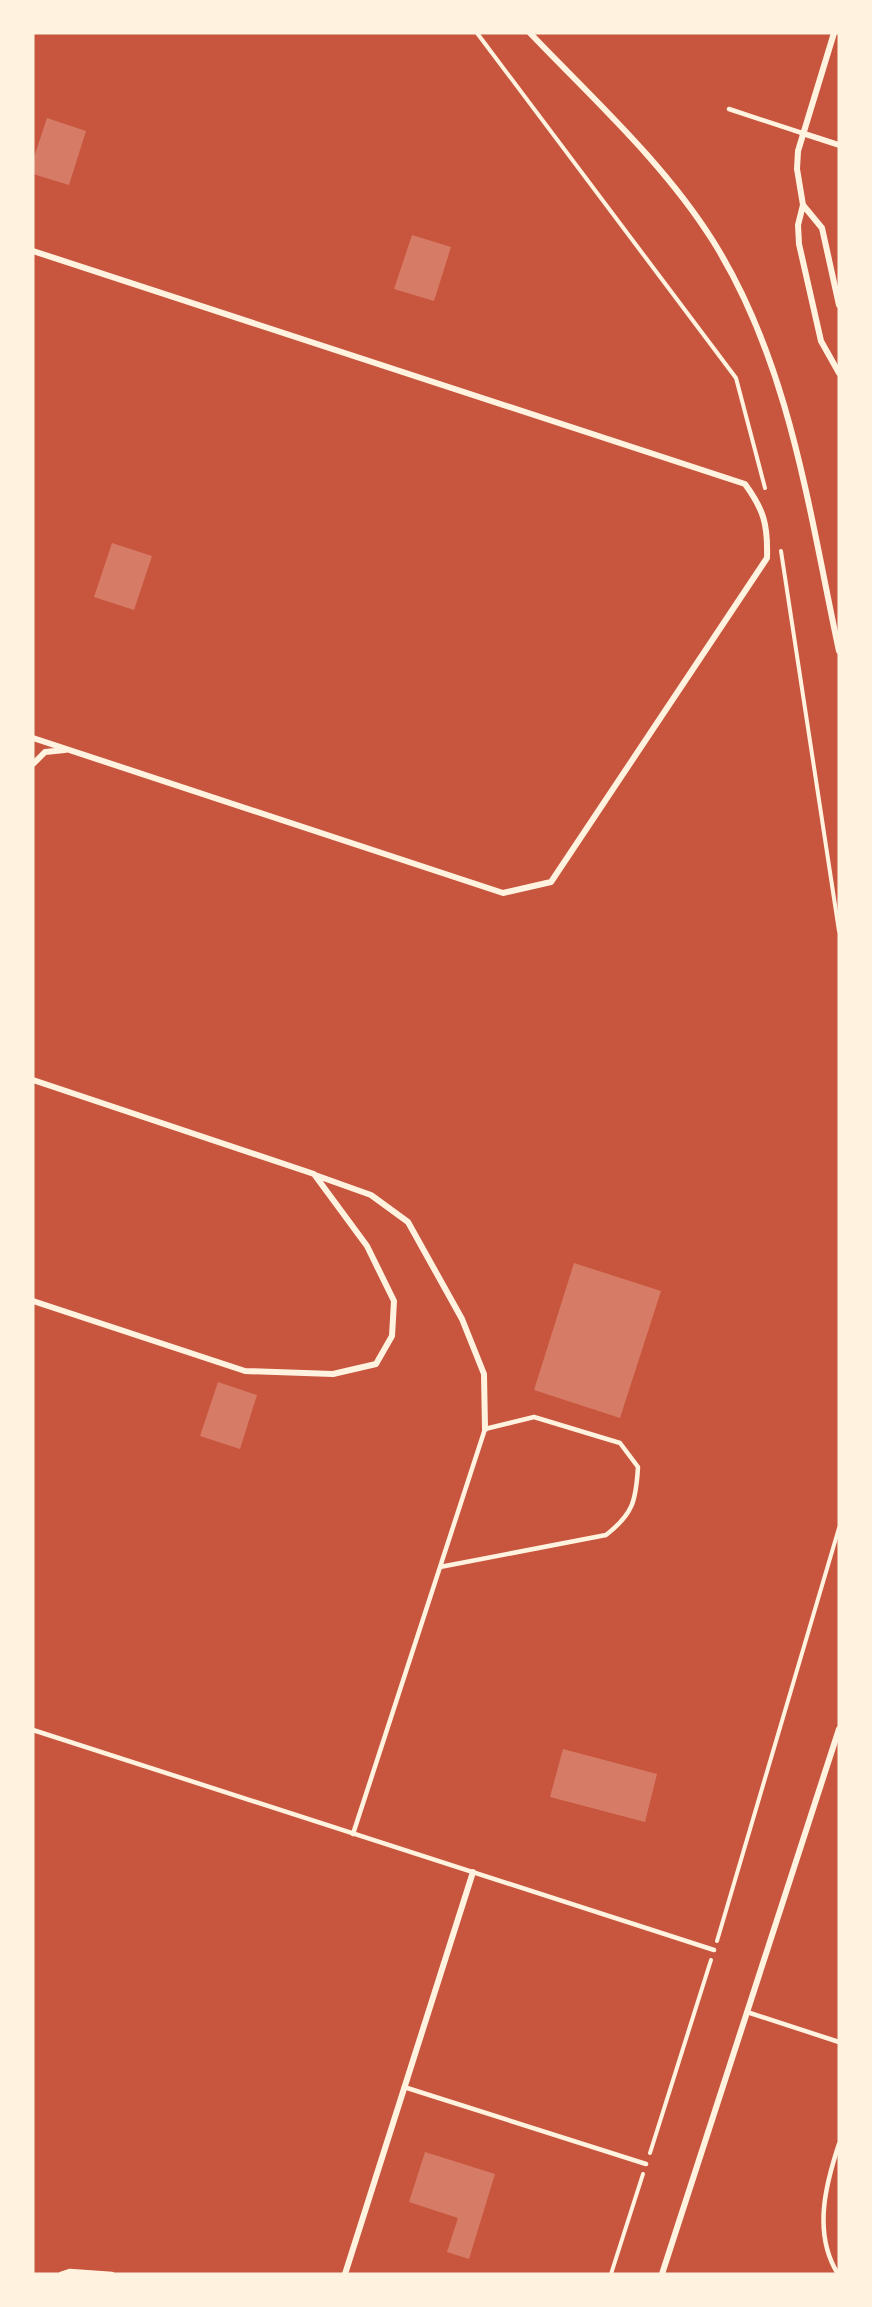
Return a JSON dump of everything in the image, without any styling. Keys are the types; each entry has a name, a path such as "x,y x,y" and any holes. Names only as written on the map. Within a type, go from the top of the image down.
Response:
{"street":[{"path":"530,33 670,182 712,240 747,303 768,353 785,404 839,651"},
{"path":"834,33 802,133 797,169 803,205 798,235 814,315 821,341 839,373"},
{"path":"802,133 839,145"},
{"path":"803,205 822,228 839,305"},
{"path":"33,251 745,484 758,502 768,529 767,558 551,882 504,893 33,738"},
{"path":"33,764 45,752 68,750"},
{"path":"33,1080 371,1195 408,1222 462,1319 484,1374 484,1429"},
{"path":"33,1301 245,1371 333,1374 376,1364 392,1336 394,1301 367,1246 314,1174"},
{"path":"662,2274 839,1729"},
{"path":"345,2274 473,1872"}],"lane":[{"path":"729,109 802,133"},
{"path":"353,1834 484,1429 534,1416 620,1443 638,1467 636,1494 625,1521 606,1535 440,1567"},
{"path":"33,1730 714,1950"},
{"path":"747,2012 839,2042"},
{"path":"404,2087 646,2164"},
{"path":"838,2274 827,2254 823,2232 829,2175 839,2144"},
{"path":"61,2274 70,2271 112,2274"}],"path":[{"path":"611,2274 714,1950 839,1528"}],"building":[{"path":"47,118 86,131 69,185 33,174 33,160"},
{"path":"412,235 451,247 434,301 394,289"},
{"path":"112,543 152,556 134,610 94,597"},
{"path":"574,1263 661,1291 620,1418 534,1390"},
{"path":"218,1382 257,1395 240,1449 200,1436"},
{"path":"563,1749 657,1774 645,1822 550,1797"},
{"path":"425,2152 495,2174 469,2259 447,2252 458,2218 409,2202"}]}
